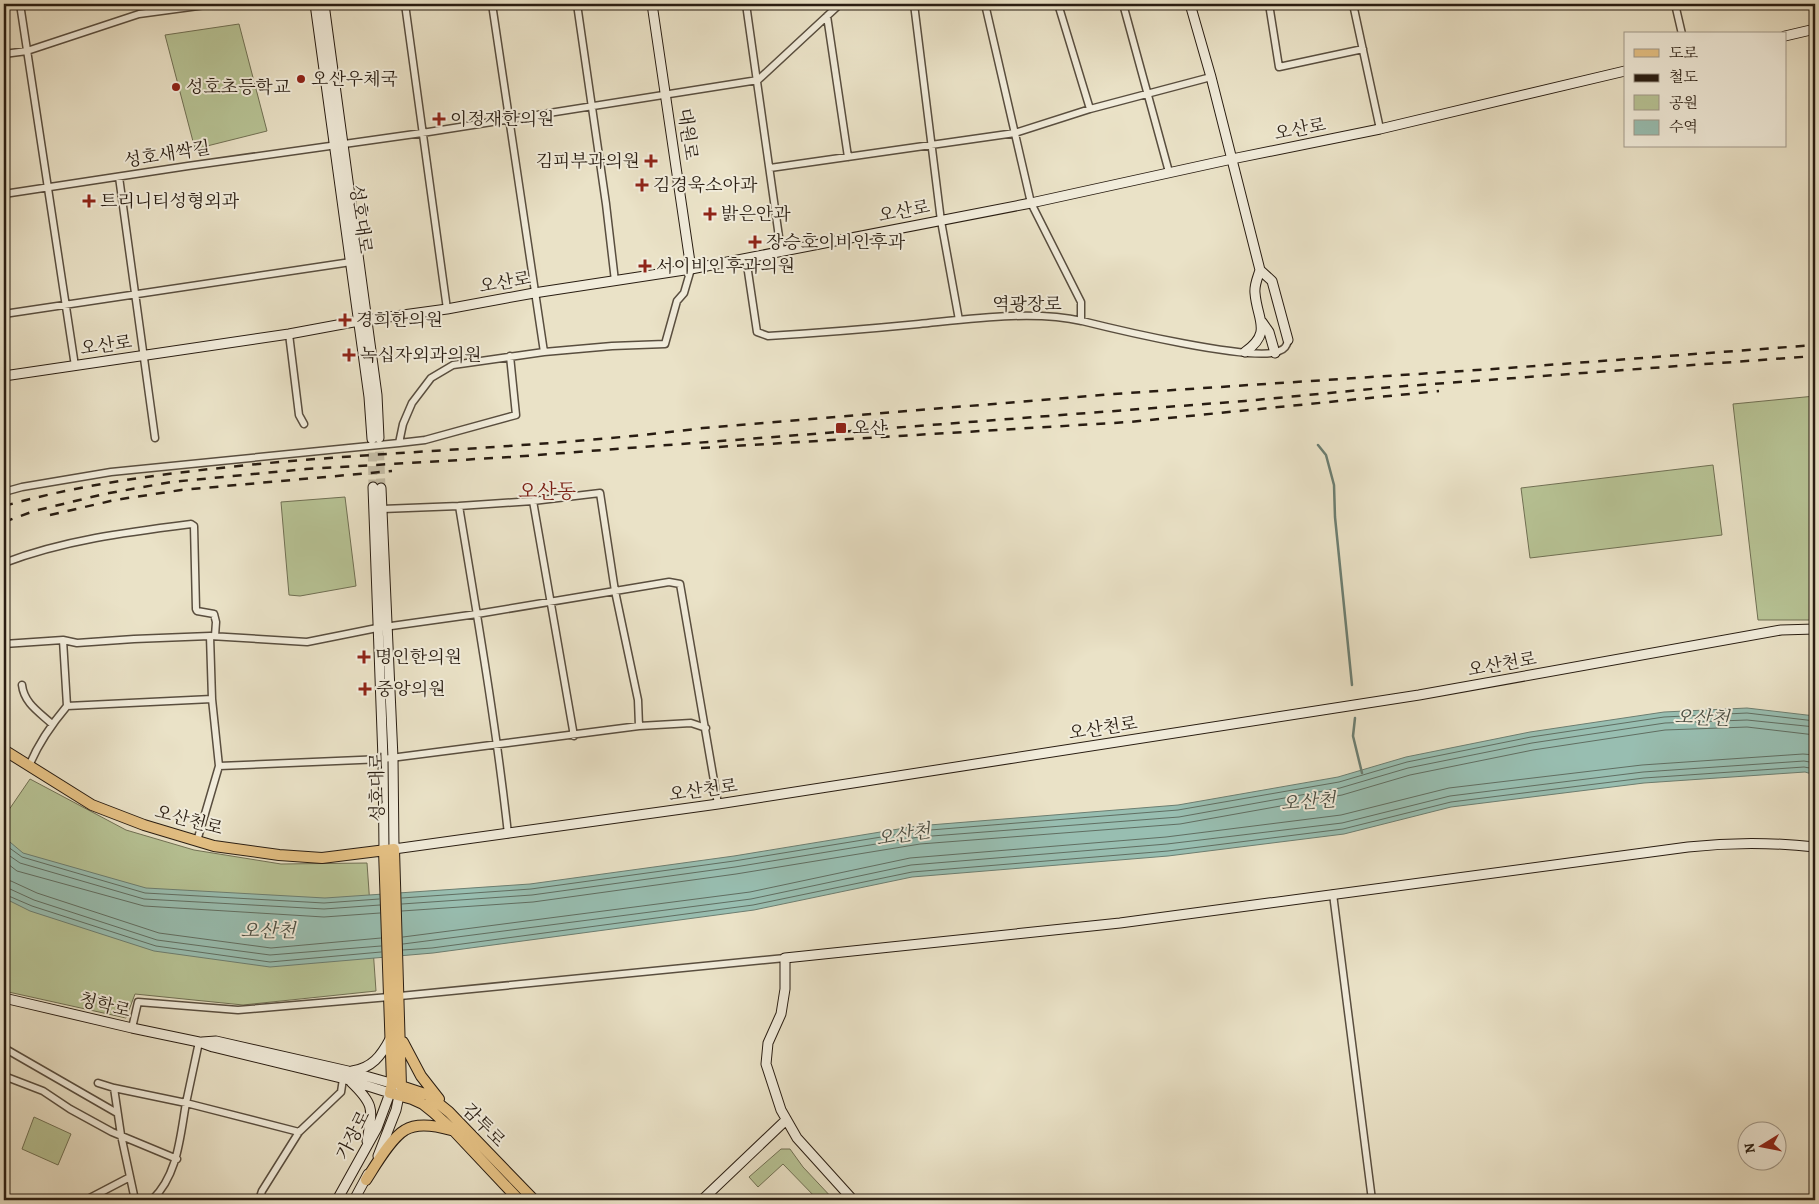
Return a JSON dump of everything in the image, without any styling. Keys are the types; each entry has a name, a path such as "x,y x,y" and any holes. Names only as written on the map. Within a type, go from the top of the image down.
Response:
{"main road":[{"name":"오산천로","path":"4,750 92,805 144,825 214,846 279,855 322,858 389,854"},
{"name":"성호대로","path":"389,854 390,1039 396,1089"},
{"name":"성호대로","path":"389,854 400,993 401,1036 396,1089"},
{"path":"401,1036 421,1076 449,1112"},
{"name":"감투로","path":"396,1089 428,1095 449,1112 534,1200"},
{"name":"감투로","path":"396,1089 423,1104 454,1132 519,1200"},
{"path":"366,1180 390,1145 404,1130 422,1126 440,1127 454,1132"}],"street":[{"path":"20,4 75,366"},
{"path":"4,54 27,51 138,14 176,6 213,4"},
{"name":"성호대로","path":"315,4 339,144 363,321 375,438"},
{"name":"성호대로","path":"324,4 351,262 363,321"},
{"path":"405,4 447,309"},
{"path":"492,4 544,352"},
{"path":"577,4 615,280"},
{"name":"대원로","path":"652,4 691,269"},
{"path":"746,4 781,251"},
{"path":"758,80 840,4"},
{"path":"914,4 941,221 959,320"},
{"path":"985,4 1031,203 1081,302 1081,321"},
{"path":"1058,4 1090,109"},
{"path":"1123,4 1170,172"},
{"path":"1190,4 1211,77 1260,270 1255,292 1261,321 1261,336 1256,344 1245,352"},
{"path":"1269,4 1279,67 1363,49"},
{"path":"1353,4 1380,129"},
{"path":"1676,4 1682,32"},
{"path":"827,16 848,156"},
{"path":"1786,36 1815,29"},
{"name":"오산로","path":"4,376 289,334 691,269 1031,203 1380,129 1624,70"},
{"path":"770,168 1015,133 1090,109 1211,77"},
{"name":"성호새싹길","path":"4,194 422,133 758,80"},
{"path":"119,177 155,438"},
{"name":"역광장로","path":"746,258 757,332 768,336 845,332 959,320 1055,316 1106,328 1245,352 1261,354 1275,352"},
{"path":"4,314 351,262"},
{"path":"400,443 403,424 412,403 432,378 453,365 544,352 612,346 665,344 677,301 684,293 691,269"},
{"path":"1260,270 1272,281 1288,340 1286,347 1275,352 1269,332 1261,321"},
{"path":"289,334 299,416 304,424"},
{"path":"4,492 111,472 425,440 516,415 510,356"},
{"name":"성호대로","path":"377,488 382,509 393,758 389,854 377,628 377,488"},
{"path":"382,509 533,501 600,493 615,591 638,700 639,726"},
{"path":"533,501 574,736"},
{"path":"458,506 498,745 508,834"},
{"path":"4,563 54,546 145,530 191,524 194,526 196,609 197,611 214,614 216,622 213,636 212,699 219,766 197,841"},
{"path":"4,644 63,640 77,643 213,636 307,642 387,626 477,614 670,582 680,584 718,804"},
{"name":"오산천로","path":"389,854 508,834 718,804 1419,695 1781,630 1815,629"},
{"path":"28,766 34,752 52,724 67,706 63,640"},
{"path":"22,685 23,695 52,724"},
{"path":"67,706 212,699"},
{"path":"219,766 383,759 574,736 639,726 691,723 706,728"},
{"path":"400,993 785,958 1120,923 1688,847 1754,842 1815,847"},
{"path":"1333,894 1372,1200"},
{"path":"785,958 785,989 781,1014 768,1043 766,1064 781,1110 797,1138 853,1200"},
{"path":"132,1028 138,1002 179,1007 238,1010 389,992"},
{"name":"청학로","path":"4,998 199,1042 216,1041 396,1089"},
{"path":"258,1200 299,1132 341,1092 347,1077 369,1066 382,1054 390,1039"},
{"path":"152,1200 161,1192 177,1159 186,1103 199,1042"},
{"path":"4,1048 117,1112"},
{"path":"4,1076 43,1092 121,1135 177,1159"},
{"path":"347,1077 366,1096 372,1112 366,1142 359,1161"},
{"path":"98,1083 299,1132"},
{"path":"114,1088 121,1135 135,1200"},
{"name":"가장로","path":"336,1200 377,1128 396,1089"},
{"name":"가장로","path":"354,1200 382,1147 396,1089"},
{"path":"702,1200 786,1120"},
{"path":"86,1200 130,1177"}],"green space":[{"path":"239,24 267,131 195,149 165,35"},
{"path":"1815,396 1815,620 1758,620 1733,404"},
{"path":"1713,465 1722,535 1530,558 1521,488"},
{"path":"345,497 356,586 300,596 289,595 281,502"},
{"path":"30,779 126,830 194,850 281,864 367,863 376,991 243,1005 135,994 126,1018 4,991 4,817"},
{"path":"34,1117 71,1134 58,1165 22,1149"},
{"path":"781,1149 790,1149 803,1167 834,1200 818,1200 783,1164 758,1187 749,1177"}],"water":[{"name":"오산천","path":"1747,708 1815,716 1815,775 1805,772 1644,783 1451,807 1344,834 1168,856 912,877 754,910 433,953 270,967 154,951 30,911 4,898 4,837 23,853 146,888 325,898 530,884 734,856 917,826 1178,805 1338,777 1406,757 1530,732 1664,712"}],"waterway":[{"path":"1318,445 1326,455 1334,485 1335,517 1352,685"},
{"path":"1355,718 1353,736 1362,773"}],"tunnel":[{"path":"379,438 381,488"},
{"path":"372,439 373,487"}],"railway":[{"path":"4,506 99,485 161,475 258,464 592,440 703,428 1113,394 1508,368 1815,345"},
{"path":"4,522 34,511 104,494 171,482 306,469 511,457 1245,401 1392,387 1815,356"},
{"path":"701,448 1129,422 1439,391"},
{"path":"50,515 115,500 181,490 392,471"}],"place":[{"name":"오산우체국","path":"301,79"},
{"name":"성호초등학교","path":"176,87"},
{"name":"이정재한의원","path":"439,119"},
{"name":"김피부과의원","path":"651,161"},
{"name":"김경욱소아과","path":"642,185"},
{"name":"트리니티성형외과","path":"89,201"},
{"name":"밝은안과","path":"710,214"},
{"name":"장승호이비인후과","path":"755,242"},
{"name":"서이비인후과의원","path":"645,266"},
{"name":"경희한의원","path":"345,320"},
{"name":"녹십자외과의원","path":"349,355"},
{"name":"오산","path":"841,428"},
{"name":"명인한의원","path":"364,657"},
{"name":"중앙의원","path":"365,689"}],"district":[{"name":"오산동","path":"547,491"}]}
